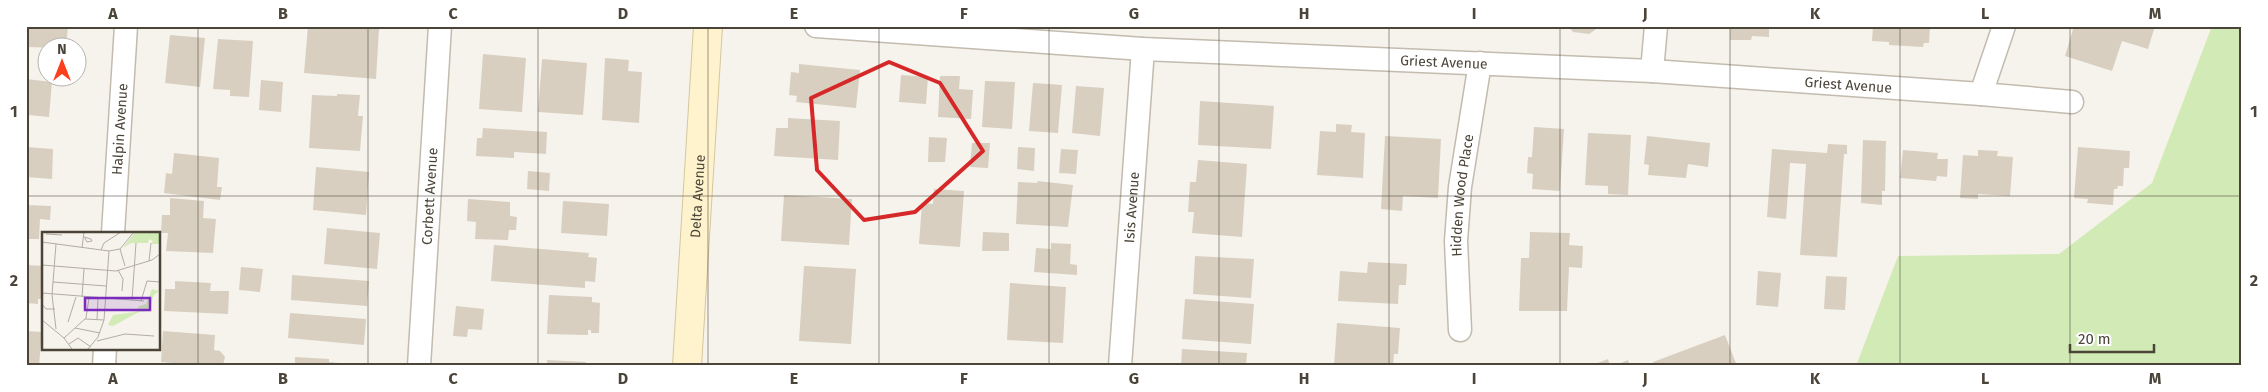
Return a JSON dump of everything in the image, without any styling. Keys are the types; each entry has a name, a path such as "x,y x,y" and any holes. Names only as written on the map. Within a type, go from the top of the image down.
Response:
{"street":[{"name":"Halpin Avenue","path":"113,232 126,26"},
{"name":"Corbett Avenue","path":"419,366 440,26"},
{"name":"Delta Avenue","path":"687,366 708,26"},
{"name":"Griest Avenue","path":"816,26 1143,49 1652,71 2072,102"},
{"path":"1652,71 1656,26"},
{"path":"1981,94 2004,26"},
{"name":"Isis Avenue","path":"1120,366 1143,49"},
{"name":"Hidden Wood Place","path":"1460,330 1456,241 1460,187 1480,63"},
{"path":"104,366 106,350"}],"highlighted area":[{"path":"889,62 940,83 983,151 915,212 864,220 817,170 811,98"}],"green space":[{"path":"2212,26 2242,26 2242,366 1856,366 1898,256 2059,254 2152,183"}],"building":[{"path":"26,26 68,26 67,38 38,38 38,47 26,47"},
{"path":"308,26 379,29 376,79 304,73"},
{"path":"1568,26 1596,26 1595,30 1589,34 1573,32"},
{"path":"1730,26 1769,26 1769,37 1752,36 1751,40 1730,40"},
{"path":"1873,26 1930,26 1929,43 1924,43 1923,47 1889,45 1889,42 1872,41"},
{"path":"2074,26 2155,26 2148,49 2122,41 2112,71 2065,56"},
{"path":"170,35 205,38 200,87 165,83"},
{"path":"218,39 253,41 249,97 230,96 230,90 213,89"},
{"path":"483,54 526,58 522,112 479,109"},
{"path":"605,58 629,60 628,71 642,72 639,123 602,120"},
{"path":"542,59 587,63 583,115 538,112"},
{"path":"799,64 860,70 856,108 796,102 797,96 789,95 791,72 799,73"},
{"path":"901,75 928,77 926,104 899,102"},
{"path":"940,76 960,76 959,89 973,90 971,119 938,117"},
{"path":"26,79 38,80 38,88 51,88 49,117 29,115 29,117 26,117"},
{"path":"261,80 283,82 281,112 259,110"},
{"path":"985,81 1015,82 1012,129 982,127"},
{"path":"1033,83 1062,85 1058,133 1029,131"},
{"path":"1076,86 1104,88 1100,136 1072,133"},
{"path":"337,94 360,95 358,116 363,116 360,151 309,148 312,95 337,96"},
{"path":"1200,101 1274,106 1271,149 1198,145"},
{"path":"788,118 840,121 838,160 774,156 776,128 788,128"},
{"path":"1336,124 1352,125 1351,132 1365,133 1363,178 1317,175 1320,131 1336,132"},
{"path":"1534,127 1564,129 1560,191 1532,189 1533,174 1527,173 1528,157 1532,157"},
{"path":"483,128 547,132 546,154 514,152 514,158 476,156 477,138 482,138"},
{"path":"1588,133 1631,135 1628,195 1608,194 1608,186 1585,185"},
{"path":"1385,136 1441,139 1438,198 1403,196 1402,211 1381,209"},
{"path":"1647,136 1710,143 1708,167 1688,164 1686,178 1648,175 1649,165 1644,164"},
{"path":"929,137 947,138 945,162 928,162"},
{"path":"1863,140 1886,141 1885,191 1882,191 1882,205 1861,203"},
{"path":"972,143 990,143 988,168 970,167"},
{"path":"1828,144 1847,145 1847,154 1844,154 1837,257 1800,255 1806,164 1790,163 1786,219 1767,217 1772,149 1827,153"},
{"path":"26,147 53,149 52,179 26,177"},
{"path":"1018,147 1035,148 1034,171 1017,169"},
{"path":"2078,147 2130,151 2129,168 2124,168 2123,186 2118,186 2117,189 2114,189 2113,205 2087,203 2088,199 2074,198"},
{"path":"1061,149 1078,150 1076,174 1059,173"},
{"path":"1903,150 1938,153 1937,159 1948,159 1947,177 1937,176 1936,181 1900,178"},
{"path":"1978,150 1998,151 1997,156 2013,157 2010,196 1978,194 1978,199 1960,198 1963,155 1978,156"},
{"path":"174,153 219,158 217,187 222,187 220,200 164,193 166,173 172,174"},
{"path":"1198,160 1247,164 1242,237 1192,233 1194,212 1188,212 1190,182 1196,182"},
{"path":"316,167 369,172 366,215 313,210"},
{"path":"528,171 550,173 549,191 527,189"},
{"path":"1038,181 1073,185 1068,227 1016,224 1018,182 1037,183"},
{"path":"934,189 964,191 960,247 919,244 922,203 933,204"},
{"path":"784,195 852,199 849,245 781,241"},
{"path":"170,198 204,201 203,218 216,219 213,253 166,251 168,233 161,233 162,215 170,215"},
{"path":"468,199 510,202 510,216 517,217 516,230 509,230 508,240 475,239 476,222 467,221"},
{"path":"563,201 609,204 607,236 561,233"},
{"path":"26,205 51,206 50,220 40,219 39,239 26,239"},
{"path":"327,228 380,233 377,269 324,264"},
{"path":"983,232 1009,233 1009,251 982,251"},
{"path":"1530,232 1570,233 1569,245 1583,246 1582,268 1569,267 1567,311 1519,311 1521,258 1529,258"},
{"path":"1051,243 1071,244 1070,264 1077,265 1077,275 1034,272 1036,248 1051,249"},
{"path":"494,245 589,253 588,257 597,258 595,282 585,281 585,288 491,281"},
{"path":"1195,256 1254,259 1251,298 1193,294"},
{"path":"1368,262 1407,264 1406,285 1399,285 1398,304 1338,301 1340,271 1367,273"},
{"path":"26,265 42,266 42,299 38,299 38,304 26,303"},
{"path":"804,266 856,269 851,344 799,341"},
{"path":"241,267 263,269 260,292 239,290"},
{"path":"1758,271 1781,273 1778,307 1756,305"},
{"path":"292,275 369,281 367,306 291,300"},
{"path":"1826,276 1847,277 1845,310 1824,309"},
{"path":"175,281 211,283 210,291 229,291 228,314 164,311 165,289 175,289"},
{"path":"1010,283 1066,287 1063,343 1007,340"},
{"path":"549,295 592,297 592,302 600,303 599,333 591,333 591,330 588,330 588,335 547,334"},
{"path":"1185,299 1254,304 1251,344 1182,339"},
{"path":"456,306 484,309 482,330 468,329 467,337 453,336"},
{"path":"290,313 366,319 364,345 288,338"},
{"path":"1337,323 1400,328 1398,354 1394,354 1393,366 1334,366"},
{"path":"26,331 42,332 39,366 26,364"},
{"path":"163,331 215,335 214,350 220,351 225,357 223,365 204,366 161,362"},
{"path":"1725,335 1737,366 1655,366 1653,362"},
{"path":"1182,349 1247,353 1246,366 1181,366"},
{"path":"295,357 329,359 329,362 369,366 295,366"},
{"path":"1608,359 1610,366 1590,366"},
{"path":"547,360 586,362 586,366 547,366"},
{"path":"1628,360 1630,366 1614,366"}]}
